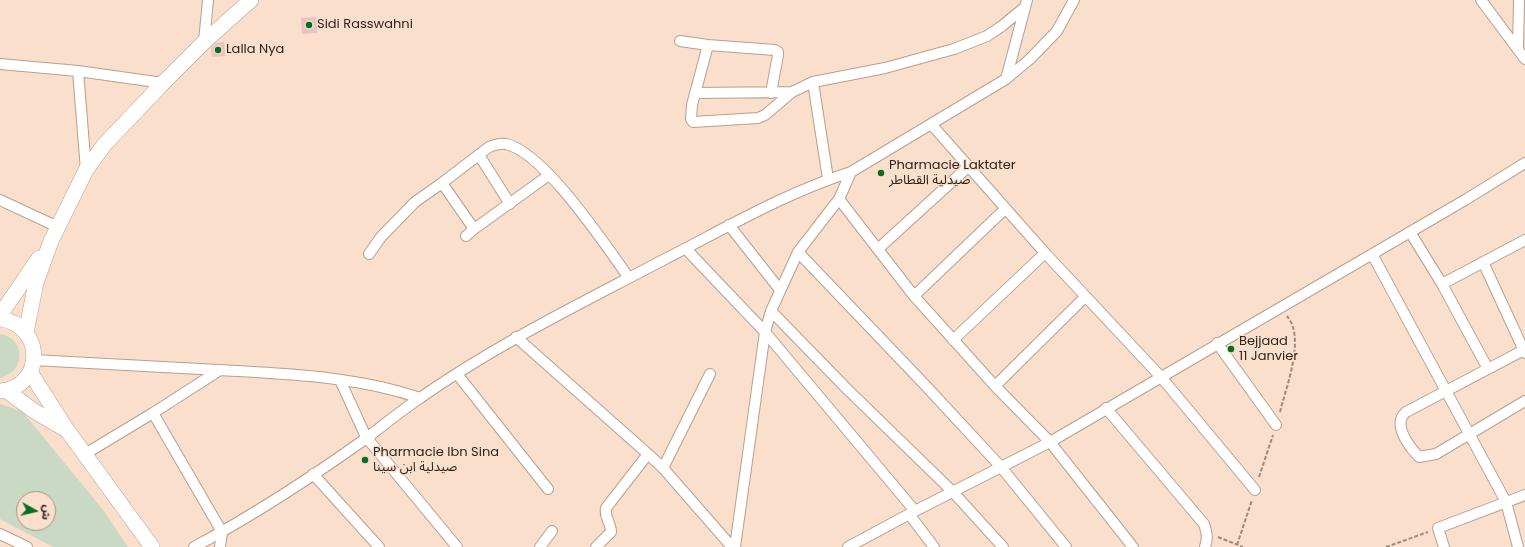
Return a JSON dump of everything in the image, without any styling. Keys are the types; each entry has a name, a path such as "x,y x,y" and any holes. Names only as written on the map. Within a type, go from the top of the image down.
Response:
{"main road":[{"path":"26,332 36,283 51,241 86,170 104,145 163,83 204,42 251,0"},
{"path":"0,315 51,241"},
{"path":"0,319 8,320 18,325 26,332 33,345 32,366 24,380 16,386 4,391"},
{"path":"32,366 66,430 152,547"},
{"path":"4,391 66,430"}],"street":[{"path":"204,42 208,0"},
{"path":"194,547 222,532 313,474 366,438 420,398 516,337 780,199 828,179 851,172 1006,79 1030,59 1057,31 1074,0"},
{"path":"1481,0 1525,59"},
{"path":"1518,49 1519,0"},
{"path":"1006,79 1026,4"},
{"path":"708,45 690,115 693,122 758,118 765,115 792,92 813,82 885,68 954,49 987,36 1002,26 1026,4"},
{"path":"680,41 778,52 771,93"},
{"path":"0,64 78,71 163,83"},
{"path":"78,71 86,170"},
{"path":"813,82 828,179"},
{"path":"695,93 792,92"},
{"path":"931,124 1045,254 1161,377 1255,490"},
{"path":"369,254 393,223 415,202 489,147 496,144 506,144 514,147 531,158 549,175 573,202 629,278"},
{"path":"479,155 510,204"},
{"path":"848,547 912,512 1050,442 1217,343 1410,232 1525,163"},
{"path":"878,249 969,166"},
{"path":"733,547 765,332 771,311 798,252 839,199 851,172"},
{"path":"466,236 549,175"},
{"path":"442,183 474,229"},
{"path":"839,199 914,296 995,386 1050,442 1133,547"},
{"path":"0,200 58,227"},
{"path":"914,296 1005,209"},
{"path":"729,225 780,290"},
{"path":"1410,232 1442,284 1488,369"},
{"path":"1442,284 1525,240"},
{"path":"686,249 765,332 912,512 934,547"},
{"path":"798,252 1001,467 1066,547"},
{"path":"953,340 1045,254"},
{"path":"1372,254 1506,502 1519,547 1525,545"},
{"path":"1483,262 1524,352 1446,390 1406,412 1400,419 1401,427 1404,436 1419,457 1436,454 1525,401"},
{"path":"995,386 1085,297"},
{"path":"771,311 847,389 953,492 1003,547"},
{"path":"516,337 648,454 733,547"},
{"path":"1217,343 1276,425"},
{"path":"32,366 256,372 340,380 393,389 420,398"},
{"path":"85,454 154,413 220,370"},
{"path":"457,374 548,489"},
{"path":"662,468 710,374"},
{"path":"340,380 366,438 457,547"},
{"path":"1106,408 1204,524 1207,532 1205,547"},
{"path":"154,413 222,532 220,547"},
{"path":"596,547 611,532 606,516 606,508 648,454"},
{"path":"313,474 379,547"},
{"path":"1444,547 1438,528 1525,495"},
{"path":"540,547 552,531"},
{"path":"0,534 27,547"}],"path":[{"path":"1386,547 1438,528"},
{"path":"1207,532 1243,547"}],"green space":[{"path":"0,334 9,337 15,342 20,355 15,369 9,375 0,378"},
{"path":"0,404 22,411 104,511 128,547 53,547 23,531 56,531 56,491 16,491 16,527 0,519"}],"building":[{"name":"Sidi Rasswahni","path":"316,17 317,33 302,34 301,18"},
{"name":"Lalla Nya","path":"224,42 225,56 212,57 211,48 216,43"}],"place":[{"name":"Sidi Rasswahni","path":"309,25"},
{"name":"Lalla Nya","path":"218,50"},
{"name":"Pharmacie Laktater صيدلية القطاطر","path":"881,173"},
{"name":"Bejjaad 11 Janvier","path":"1231,349"},
{"name":"Pharmacie Ibn Sina صيدلية ابن سينا","path":"365,460"}]}
